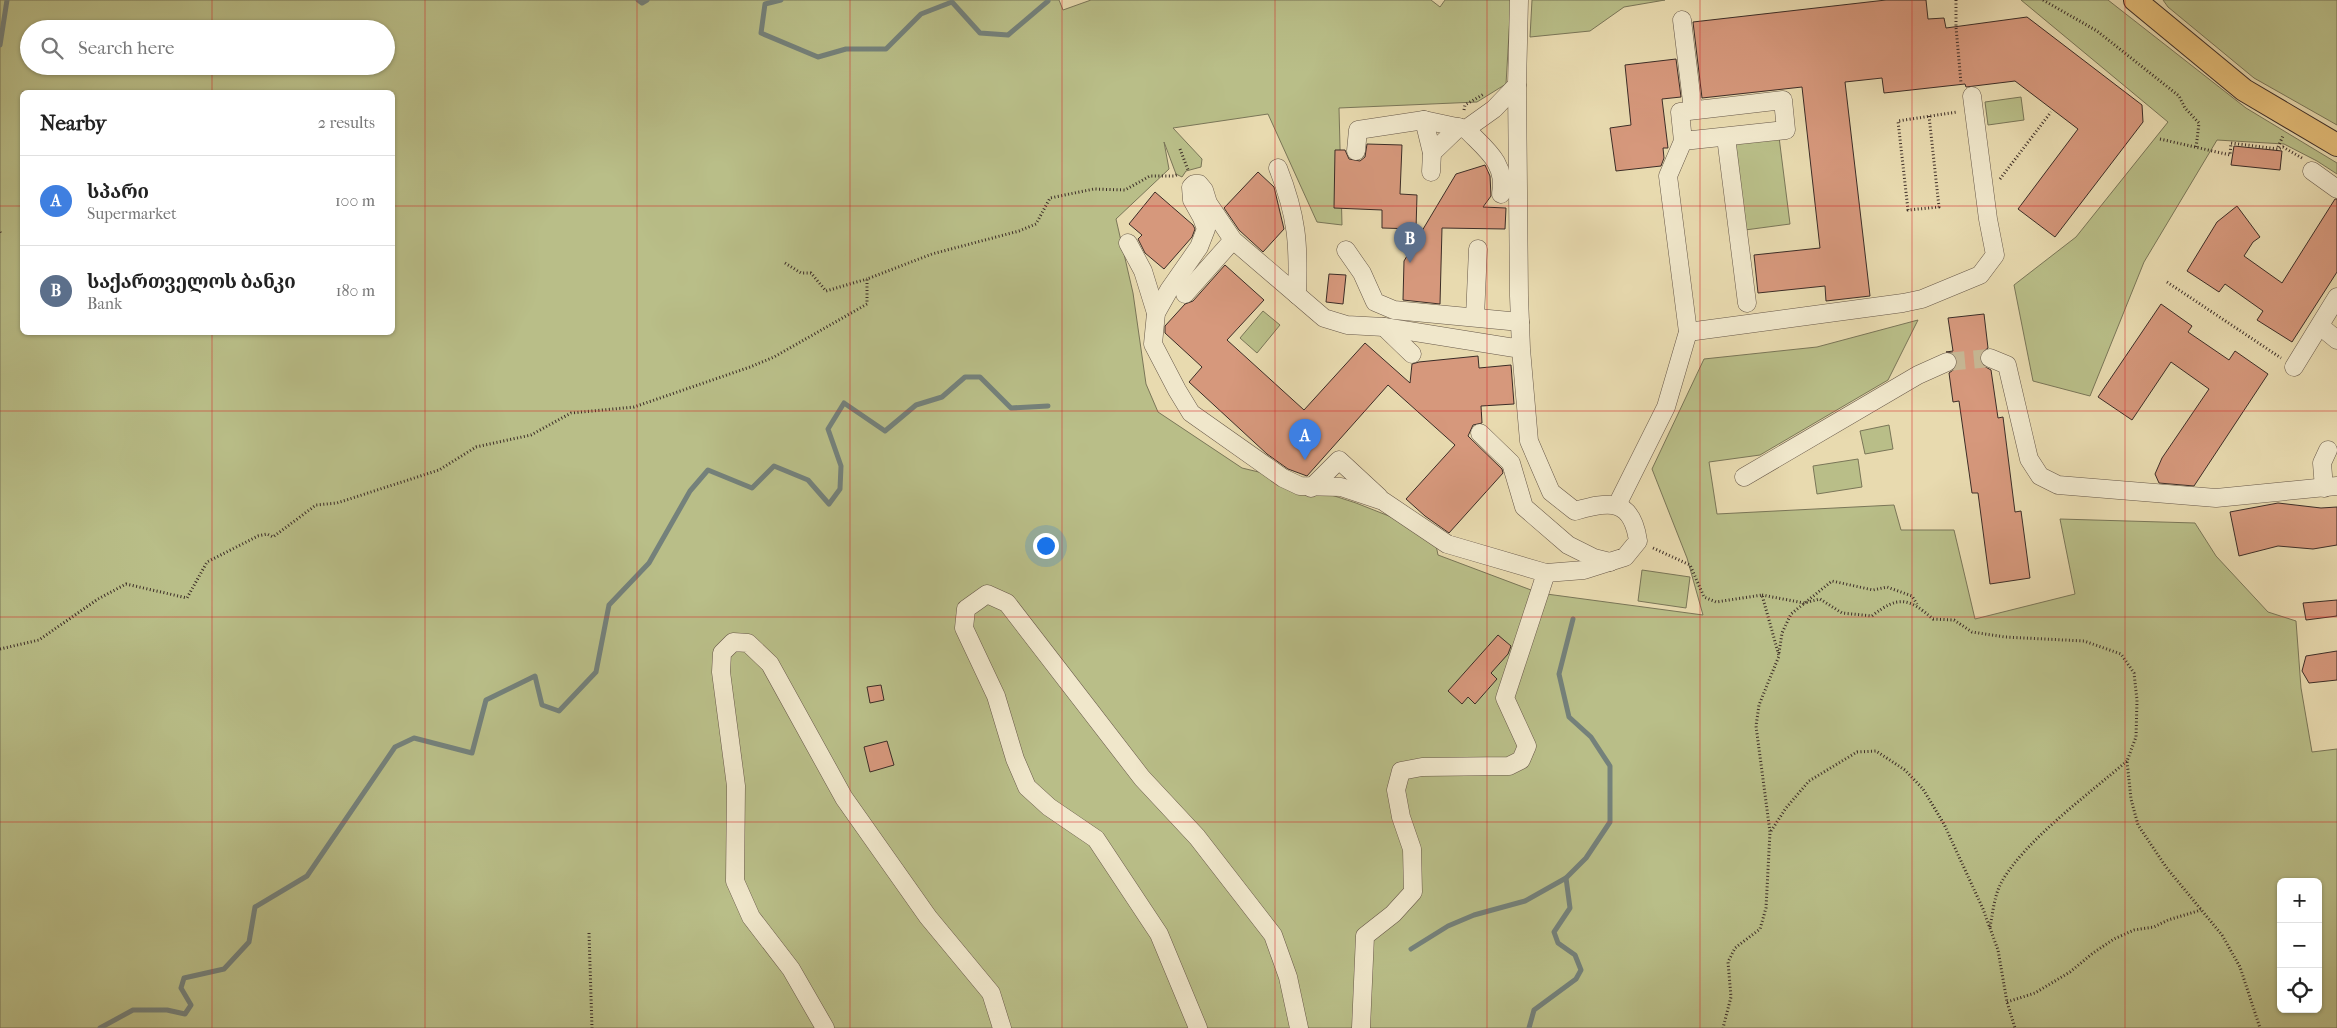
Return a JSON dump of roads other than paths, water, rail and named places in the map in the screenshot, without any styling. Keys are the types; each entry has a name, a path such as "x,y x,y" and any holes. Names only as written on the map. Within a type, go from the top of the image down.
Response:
{"main road":[{"path":"2136,0 2244,90 2337,145"}],"street":[{"path":"1311,488 1339,460 1383,501 1447,544 1546,573 1584,570 1625,557 1638,541 1637,531 1629,514 1617,505 1602,504 1575,511 1551,492 1529,441 1520,322 1517,85 1519,0"},
{"path":"1682,20 1693,110"},
{"path":"1432,153 1462,128 1494,109 1517,85"},
{"path":"1688,332 1903,303 1936,294 1980,275 1995,254 1967,91"},
{"path":"1617,505 1666,407 1688,332 1668,176 1683,141 1680,112 1782,100 1786,130 1683,141"},
{"path":"1424,120 1432,153 1431,172"},
{"path":"1356,150 1358,130 1424,120 1462,128 1499,164 1503,184 1501,194"},
{"path":"1726,137 1747,303"},
{"path":"1278,168 1288,194 1298,233 1297,295"},
{"path":"2312,172 2337,189"},
{"path":"1156,313 1168,290 1203,239 1206,229 1190,194 1191,176 1204,190 1208,203 1232,240 1324,318 1347,325 1384,327 1521,349"},
{"path":"1185,294 1232,240"},
{"path":"1128,243 1143,271 1156,313 1154,344 1191,414 1283,478 1300,486 1311,488 1340,487 1383,501"},
{"path":"1475,317 1478,249"},
{"path":"1346,250 1362,273 1376,302 1394,310 1520,322"},
{"path":"2294,367 2337,297"},
{"path":"2320,326 2337,340"},
{"path":"1384,327 1412,354"},
{"path":"1990,358 2007,365 2029,459 2040,476 2058,485 2216,498 2330,487 2322,463 2328,450"},
{"path":"1744,477 1918,375 1947,362"},
{"path":"1480,433 1511,463 1524,507 1568,545 1594,558 1610,562"},
{"path":"1361,1028 1365,936 1393,914 1413,892 1412,849 1401,817 1396,790 1401,771 1422,767 1509,766 1521,760 1527,746 1505,698 1546,573"},
{"path":"1198,1028 1158,934 1096,839 1049,807 1027,787 1015,759 996,696 964,628 966,609 987,594 1007,603 1142,778 1197,837 1273,935 1288,977 1299,1028"},
{"path":"825,1028 791,969 751,917 735,881 736,786 721,672 722,653 733,642 748,643 770,664 844,798 928,917 990,993 1002,1028"}],"waterway":[{"path":"0,45 7,0"},
{"path":"638,0 642,3 647,0"},
{"path":"781,0 765,4 761,33 818,57 846,49 886,49 921,14 952,2 980,33 1008,35 1048,1"},
{"path":"100,1028 133,1010 167,1010 185,1014 191,1005 181,988 184,978 224,969 249,942 255,907 307,876 395,747 414,738 472,753 486,700 535,676 542,705 559,711 596,672 609,605 649,563 690,491 708,470 752,488 774,466 808,480 829,504 840,489 841,466 828,429 844,403 885,431 916,405 942,397 965,377 980,377 1011,408 1048,406"},
{"path":"1529,1028 1534,1010 1576,979 1581,970 1575,955 1558,943 1554,932 1570,908 1566,878 1586,858 1610,822 1610,766 1591,737 1569,717 1559,674 1573,619"},
{"path":"1411,949 1448,926 1474,915 1525,901 1566,878"}],"tunnel":[{"path":"1947,362 1990,358"}],"place":[{"name":"საქართველოს ბანკი","path":"1410,263"},
{"name":"სპარი","path":"1305,460"}]}
